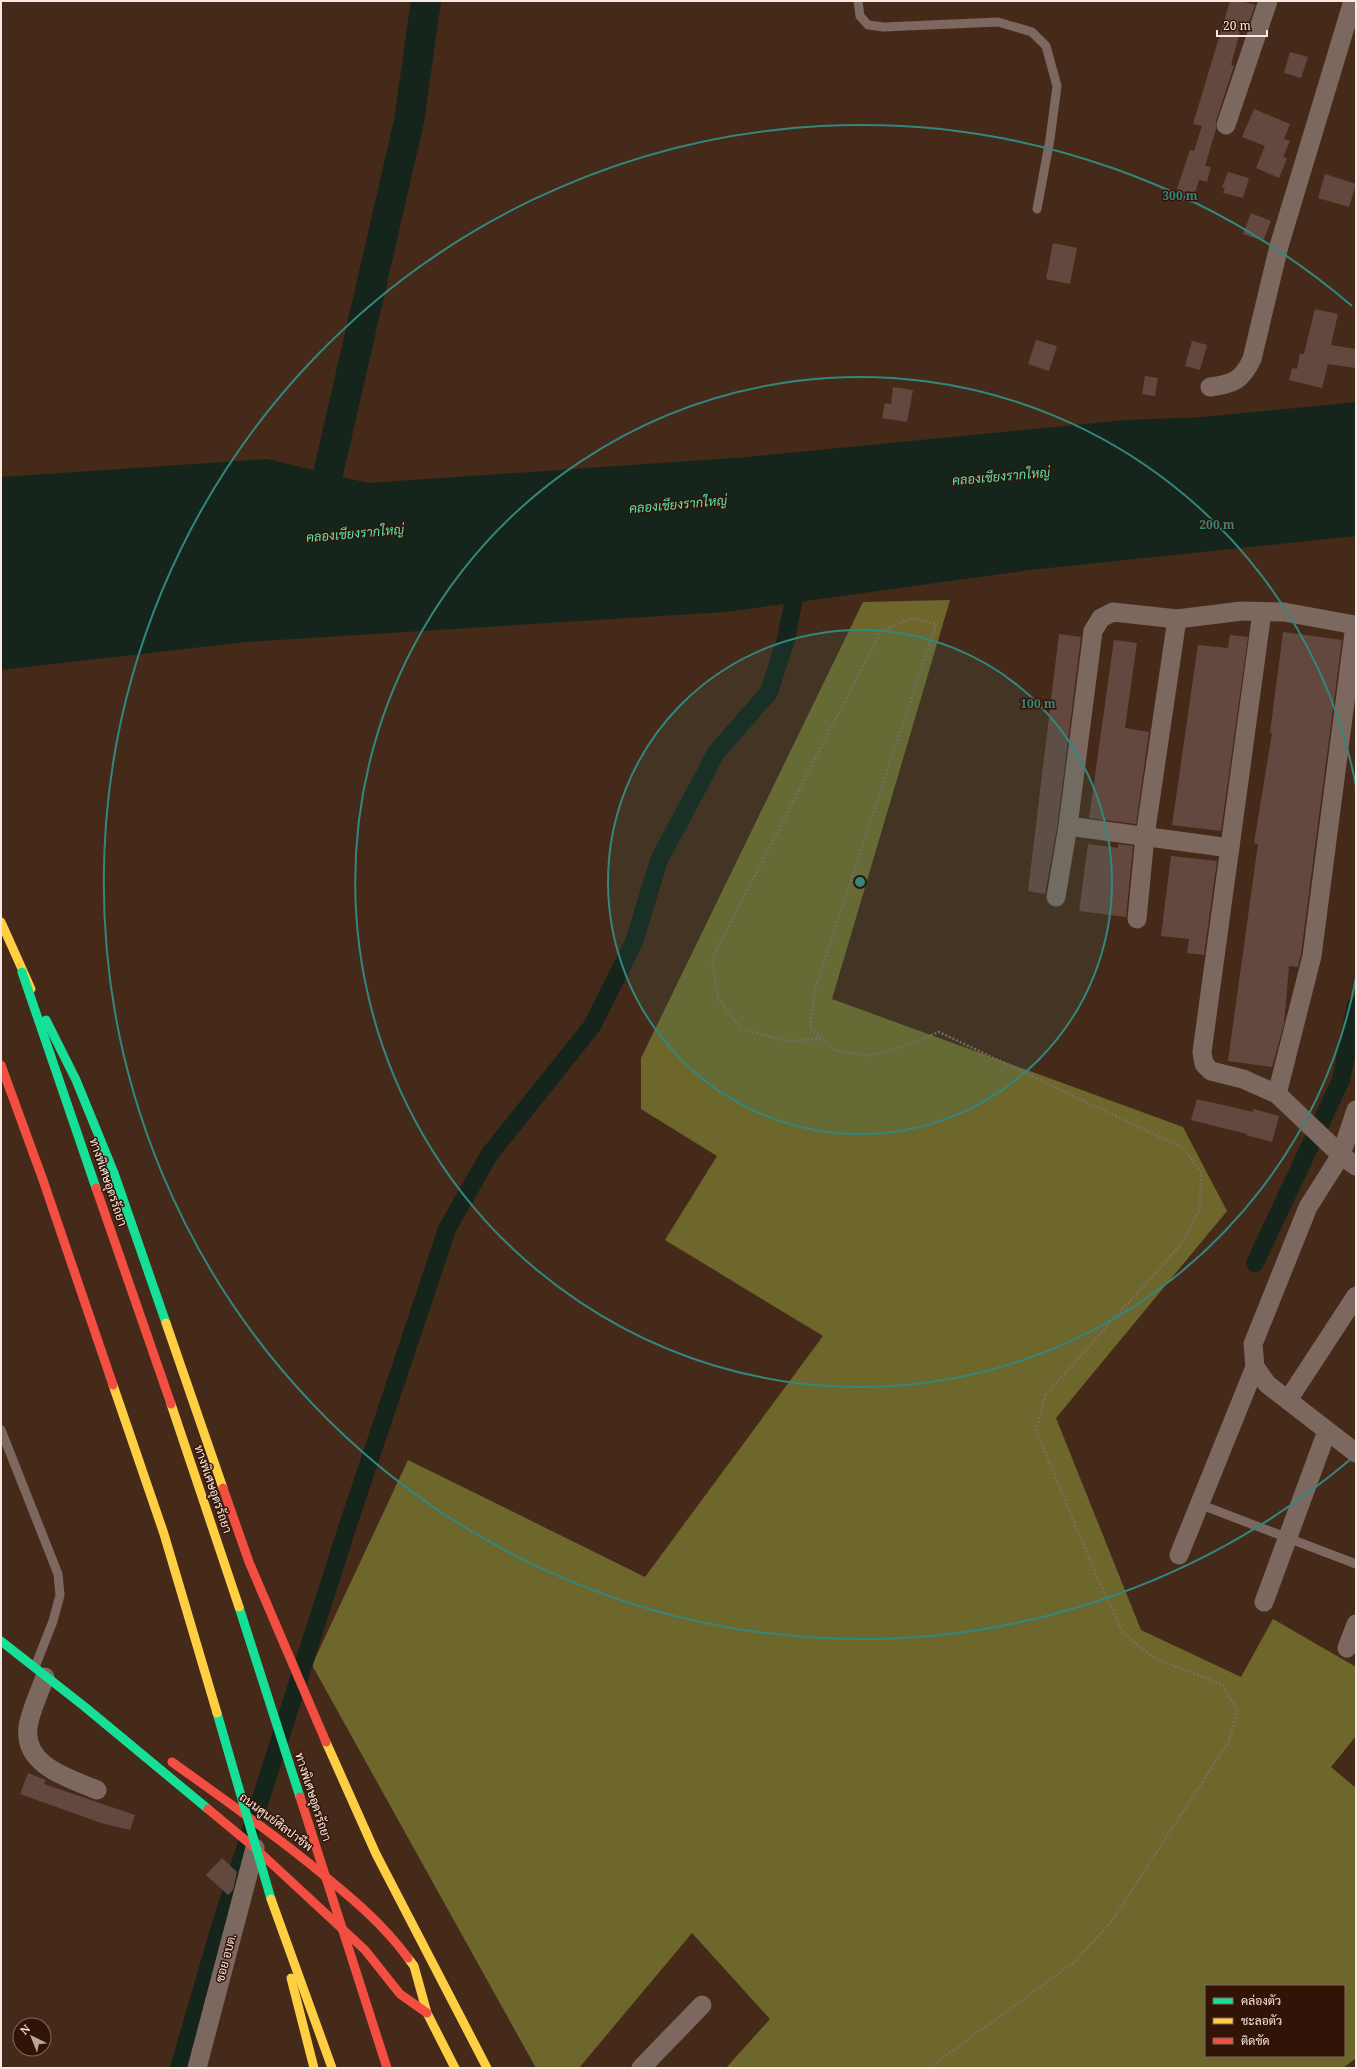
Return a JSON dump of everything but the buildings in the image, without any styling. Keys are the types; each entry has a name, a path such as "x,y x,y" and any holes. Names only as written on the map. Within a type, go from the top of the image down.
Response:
{"main road":[{"name":"ทางพิเศษอุดรรัถยา","path":"1,922 22,972 212,1522 387,2068"},
{"path":"22,972 76,1080 114,1173 249,1562 335,1764 376,1854 487,2068"},
{"path":"1,1065 43,1180 164,1534 269,1892 314,2068"},
{"name":"ถนนศูนย์ศิลปาชีพ","path":"1,1641 85,1707 255,1848 365,1950 400,1994 427,2013"},
{"name":"ถนนศูนย์ศิลปาชีพ","path":"85,1707 148,1747"},
{"name":"ถนนศูนย์ศิลปาชีพ","path":"161,1755 224,1797 290,1847 362,1906 393,1938 414,1966 427,2013 455,2068"},
{"path":"269,1892 332,2068"}],"street":[{"path":"1226,125 1268,1"},
{"path":"1210,387 1236,381 1246,371 1252,359 1279,246 1353,1"},
{"path":"1056,897 1068,826 1093,631 1101,618 1113,612 1177,619 1242,611 1284,612 1355,625 1312,956 1277,1094"},
{"path":"1262,612 1202,1052 1204,1064 1211,1071 1243,1079 1277,1094 1341,1155 1356,1166"},
{"path":"1137,919 1145,836 1177,619"},
{"path":"1068,826 1230,848"},
{"path":"1179,1555 1254,1367 1253,1344 1308,1206 1341,1155 1356,1110"},
{"path":"1288,1400 1353,1305"},
{"path":"1254,1367 1267,1384 1327,1431 1354,1447"},
{"path":"1264,1602 1327,1431"},
{"path":"1347,1648 1356,1624"},
{"path":"40,1672 28,1727 30,1744 37,1757 51,1771 97,1790"},
{"name":"ซอย อบต.","path":"197,2068 255,1848"},
{"path":"641,2068 702,2005"}],"lane":[{"path":"858,1 860,16 868,25 884,27 998,22 1032,32 1046,46 1057,86 1050,139 1037,209"},
{"path":"1,1430 58,1574 60,1595 40,1672"},
{"path":"1199,1504 1356,1564"}],"path":[{"path":"821,1039 787,1042 740,1028 718,998 712,959 881,631 912,618 936,624 815,989 810,1028 834,1050 869,1056 902,1047 939,1032 1183,1148 1201,1172 1200,1209 1183,1242 1046,1394 1036,1430 1092,1565 1124,1633 1154,1658 1223,1685 1237,1711 1229,1741 1112,1921 1073,1963 929,2068"}],"shaded area":[{"path":"950,600 832,999 1183,1127 1227,1211 1056,1418 1141,1630 1241,1677 1273,1619 1356,1667 1356,1736 1331,1767 1356,1788 1356,2060 1355,2059 1343,2068 726,2068 770,2019 692,1933 579,2068 536,2068 312,1665 408,1460 645,1577 823,1336 665,1240 717,1156 641,1109 641,1058 863,602"}],"water":[{"name":"คลองเชียงรากใหญ่","path":"1356,402 1356,536 1030,570 725,612 246,642 1,670 1,477 267,459 368,483 747,457 1126,420 1202,417"}],"waterway":[{"path":"319,513 409,121 426,1"},
{"path":"179,2068 220,1927 346,1531 447,1229 489,1155 592,1026 634,942 659,860 716,753 769,692 786,639 798,579"},
{"path":"1255,1263 1341,1080 1356,1005"}],"traffic: fast":[{"path":"22,972 96,1188"},
{"path":"46,1020 76,1080 114,1173 166,1323"},
{"path":"239,1607 300,1797"},
{"path":"1,1641 85,1707 208,1809"},
{"path":"217,1713 271,1899"}],"traffic: slow":[{"path":"1,922 31,989"},
{"path":"166,1323 223,1488"},
{"path":"113,1385 164,1534 217,1713"},
{"path":"171,1404 239,1607"},
{"path":"326,1742 376,1854 487,2068"},
{"path":"271,1899 332,2068"},
{"path":"408,1958 414,1966 427,2013 455,2068"},
{"path":"291,1978 314,2068"}],"traffic: jam":[{"path":"1,1065 43,1180 113,1385"},
{"path":"96,1188 171,1404"},
{"path":"223,1488 249,1562 326,1742"},
{"path":"172,1762 303,1858 356,1902 378,1923 408,1958"},
{"path":"300,1797 387,2068"},
{"path":"208,1809 255,1848 365,1950 400,1994 427,2013"}]}
